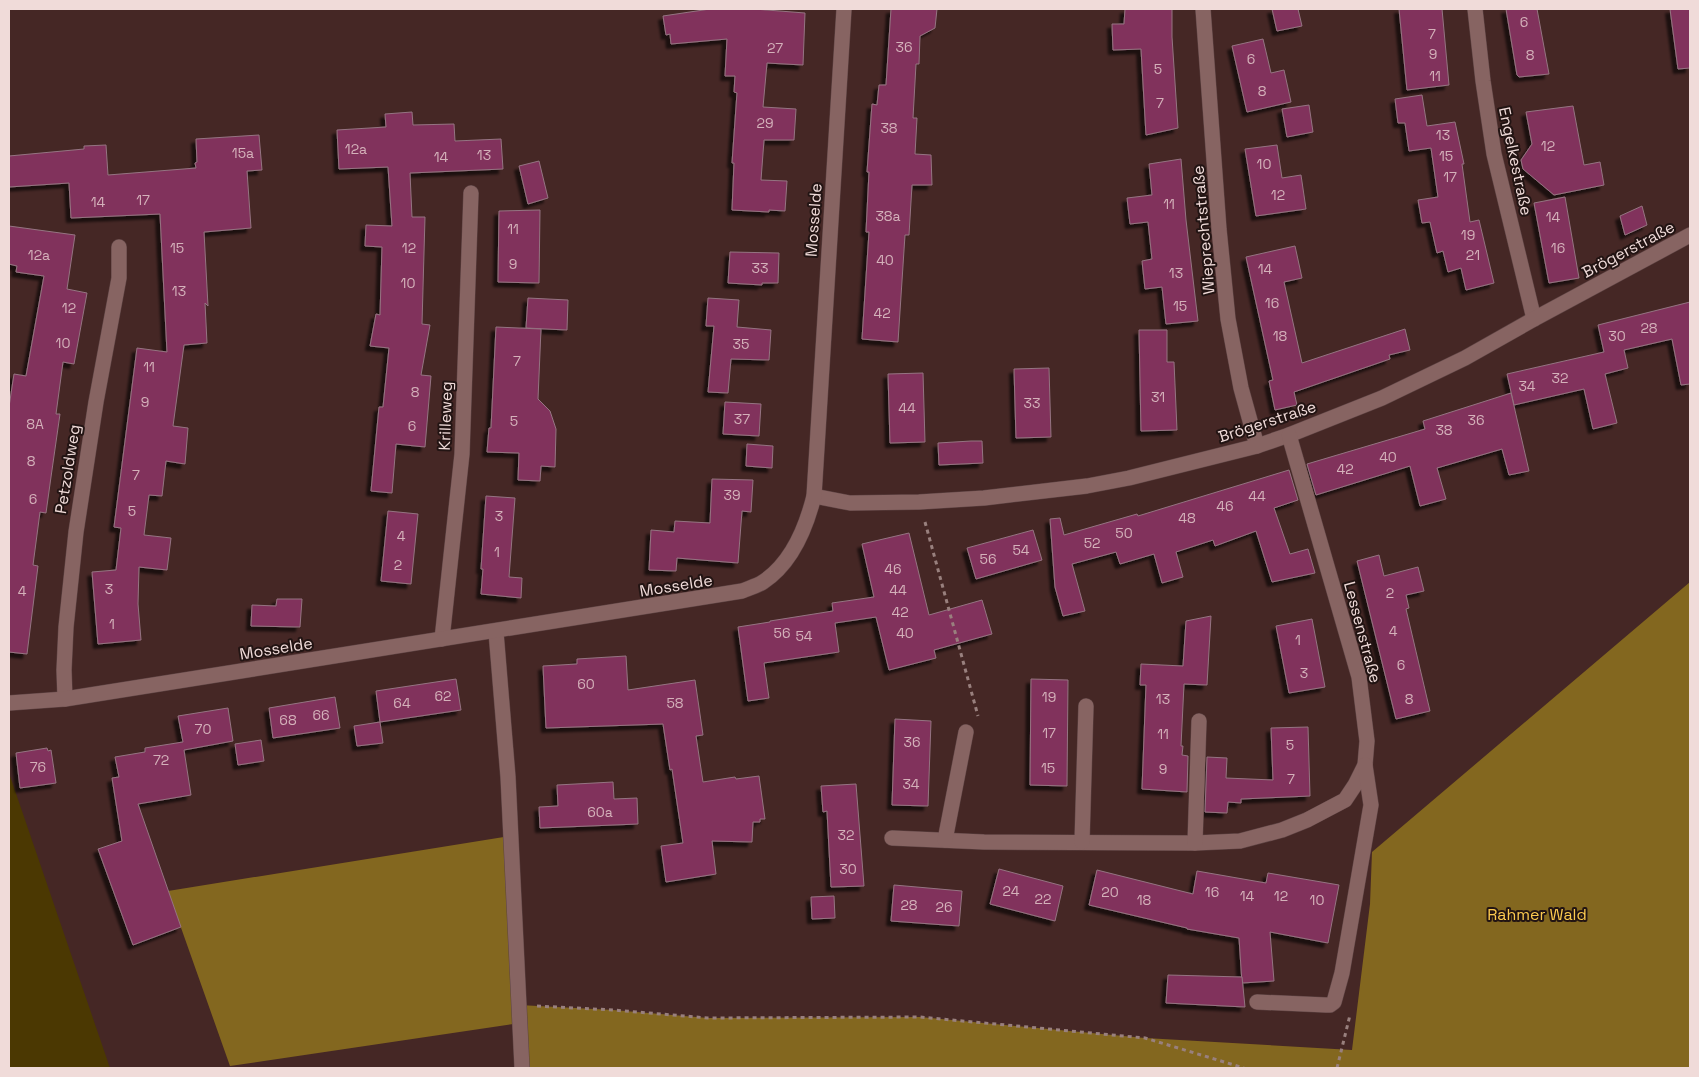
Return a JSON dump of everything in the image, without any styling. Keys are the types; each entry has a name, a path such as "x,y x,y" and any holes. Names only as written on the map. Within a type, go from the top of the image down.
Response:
{"street":[{"name":"Mosselde","path":"9,703 65,699 742,592 762,583 777,571 788,558 799,538 809,516 814,496 844,9"},
{"name":"Wieprechtstraße","path":"1203,9 1219,229 1228,319 1241,388 1257,446"},
{"name":"Engelkestraße","path":"1475,9 1494,154 1534,319"},
{"name":"Krilleweg","path":"442,639 462,454 472,193"},
{"name":"Brögerstraße","path":"814,496 850,503 919,502 984,498 1087,486 1129,478 1257,446 1382,398 1465,358 1690,235"},
{"name":"Petzoldweg","path":"65,699 66,627 76,532 96,402 119,278 119,247"},
{"name":"Lessenstraße","path":"892,838 1195,843 1240,841 1282,830 1307,820 1345,800 1365,766 1367,742 1359,677 1289,435"},
{"path":"496,632 508,777 522,1068"},
{"path":"1082,842 1086,706"},
{"path":"1195,843 1199,721"},
{"path":"945,840 966,732"},
{"path":"1257,1002 1330,1005 1334,1002 1342,973 1371,805 1365,766"}],"path":[{"path":"919,502 978,719 977,728 966,732"},
{"path":"519,1005 708,1018 920,1017 1145,1038 1244,1068"}],"shaded area":[{"path":"9,773 110,1068 9,1068"}],"green space":[{"name":"Rahmer Wald","path":"1690,582 1690,1068 522,1068 520,1023 230,1066 168,891 510,836 519,1005 708,1018 920,1017 1145,1038 1352,1050 1370,904 1372,852"}],"building":[{"path":"710,9 754,9 805,13 803,65 767,63 763,107 796,109 794,140 764,140 761,180 787,181 785,211 732,210 734,163 732,163 737,93 734,92 735,76 725,76 727,39 671,44 670,34 666,35 663,16"},
{"path":"891,9 937,9 935,28 920,36 919,64 916,64 913,118 917,118 915,154 931,155 932,185 912,185 909,235 905,235 898,342 862,339 869,232 866,232 869,172 867,172 872,104 877,105 879,85 886,85"},
{"path":"1125,9 1172,9 1178,128 1146,135 1141,49 1113,50 1112,24 1124,24"},
{"path":"1272,9 1298,9 1302,26 1277,31"},
{"path":"1399,9 1442,9 1449,85 1407,90"},
{"path":"1506,9 1537,9 1549,74 1519,77 1517,75"},
{"path":"1670,9 1690,9 1690,68 1678,69"},
{"path":"1263,39 1271,73 1284,70 1291,102 1247,112 1232,46"},
{"path":"1422,95 1427,126 1455,122 1464,164 1462,164 1470,222 1479,220 1494,283 1466,290 1461,268 1448,272 1443,251 1437,253 1430,222 1422,223 1418,200 1438,197 1431,148 1409,151 1405,123 1398,123 1395,99"},
{"path":"1309,105 1313,132 1287,137 1282,109"},
{"path":"1573,106 1584,165 1600,162 1604,185 1554,195 1523,169 1521,160 1532,144 1526,112"},
{"path":"412,112 413,125 454,124 455,141 501,139 503,169 410,173 412,217 425,217 422,324 430,325 421,375 431,376 425,447 396,444 392,493 371,491 379,407 383,407 389,348 370,346 376,314 380,315 382,247 365,246 366,225 392,226 388,167 339,169 337,130 386,127 385,114"},
{"path":"259,135 262,170 247,171 251,228 204,232 208,306 205,303 207,343 184,345 173,426 188,428 185,464 166,461 162,496 149,495 144,535 171,538 167,570 139,567 138,604 141,640 98,644 92,572 116,570 121,528 114,527 137,348 167,352 160,214 71,218 69,183 9,187 9,156 106,145 108,175 196,168 196,139"},
{"path":"1277,145 1282,178 1301,175 1306,209 1256,216 1245,149"},
{"path":"1181,159 1198,321 1166,324 1162,287 1145,289 1142,261 1152,259 1148,222 1130,224 1127,198 1152,195 1149,164"},
{"path":"539,161 548,198 528,204 519,166"},
{"path":"1565,197 1579,278 1549,283 1534,203"},
{"path":"1642,206 1647,225 1625,235 1620,216"},
{"path":"540,210 539,283 498,282 499,211"},
{"path":"9,226 75,235 67,289 87,293 74,364 63,362 56,414 60,414 46,513 40,512 33,565 38,566 27,654 9,652 9,407 14,374 26,376 44,276 16,272 17,266 9,264"},
{"path":"1295,246 1302,278 1284,282 1302,363 1405,329 1410,350 1389,355 1390,359 1294,392 1297,405 1275,410 1269,381 1273,380 1246,257"},
{"path":"730,252 779,253 778,283 762,283 762,285 728,283"},
{"path":"528,298 568,300 567,330 526,328"},
{"path":"708,298 739,300 737,327 771,330 769,360 731,359 728,393 708,392 714,326 706,326"},
{"path":"1690,302 1690,384 1681,385 1672,339 1624,350 1628,368 1605,374 1617,423 1593,429 1584,389 1514,405 1507,374 1604,352 1598,325"},
{"path":"496,327 541,329 538,399 550,411 556,429 555,467 541,466 540,481 518,480 519,453 487,452 489,428 491,428"},
{"path":"1139,330 1167,330 1167,362 1174,362 1177,430 1141,431"},
{"path":"1049,368 1051,437 1016,438 1014,369"},
{"path":"923,373 925,442 890,443 888,374"},
{"path":"1511,393 1529,471 1509,475 1502,449 1437,468 1446,499 1420,506 1410,466 1316,495 1307,464 1425,429 1423,421"},
{"path":"725,402 761,404 759,436 723,434"},
{"path":"982,441 983,463 939,465 938,443"},
{"path":"747,444 773,446 772,468 746,466"},
{"path":"1289,470 1298,500 1274,508 1290,554 1308,549 1315,573 1272,582 1256,531 1215,546 1213,540 1176,552 1183,577 1162,583 1154,554 1120,564 1116,552 1072,564 1085,611 1063,616 1055,587 1050,519 1060,518 1064,535 1137,514 1138,516"},
{"path":"712,479 753,480 751,512 742,511 738,563 677,558 676,571 649,570 651,530 674,532 675,521 710,523"},
{"path":"486,496 515,498 509,577 522,578 521,598 481,594"},
{"path":"388,511 418,514 411,584 381,581"},
{"path":"1033,530 1042,560 976,579 967,548"},
{"path":"909,533 929,615 982,600 992,634 934,650 936,658 889,670 876,617 835,623 839,652 764,663 769,698 748,701 738,627 833,611 832,603 874,597 862,544"},
{"path":"1379,555 1384,576 1418,567 1424,591 1406,595 1409,608 1406,609 1430,711 1396,719 1357,561"},
{"path":"277,599 302,599 300,627 251,626 252,605 276,606"},
{"path":"1211,616 1207,685 1184,684 1181,746 1183,746 1182,755 1188,756 1187,792 1142,789 1146,685 1140,685 1141,664 1183,666 1186,621"},
{"path":"1312,619 1325,687 1289,693 1276,626"},
{"path":"626,656 628,690 695,680 703,735 696,736 703,782 735,777 736,779 759,776 765,819 760,819 760,822 753,822 752,842 712,841 716,874 666,882 661,846 683,843 663,724 546,728 543,666 577,664 577,659"},
{"path":"456,679 461,710 380,722 376,691"},
{"path":"1031,679 1068,680 1067,786 1030,785"},
{"path":"335,697 340,728 273,738 269,708"},
{"path":"228,708 233,741 184,750 191,795 138,804 181,927 133,945 98,849 122,841 112,778 119,777 115,757 145,752 145,748 183,742 178,716"},
{"path":"895,719 931,721 928,806 892,805"},
{"path":"380,722 383,743 357,746 354,726"},
{"path":"1308,727 1310,796 1241,799 1241,803 1228,802 1227,813 1205,812 1207,757 1227,758 1226,778 1273,780 1271,728"},
{"path":"261,740 264,761 238,765 235,744"},
{"path":"47,748 48,751 51,750 56,783 20,788 16,753"},
{"path":"613,782 614,799 637,798 638,824 540,828 539,807 558,806 557,785"},
{"path":"856,784 864,886 831,887 827,811 823,812 821,786"},
{"path":"999,869 1063,886 1055,921 990,904"},
{"path":"1097,870 1193,894 1197,871 1266,883 1268,873 1339,885 1328,943 1270,932 1274,981 1242,983 1239,938 1187,929 1089,905"},
{"path":"894,885 962,891 959,926 891,921"},
{"path":"834,896 835,918 812,919 811,897"},
{"path":"1168,975 1242,977 1245,1007 1166,1003"}]}
